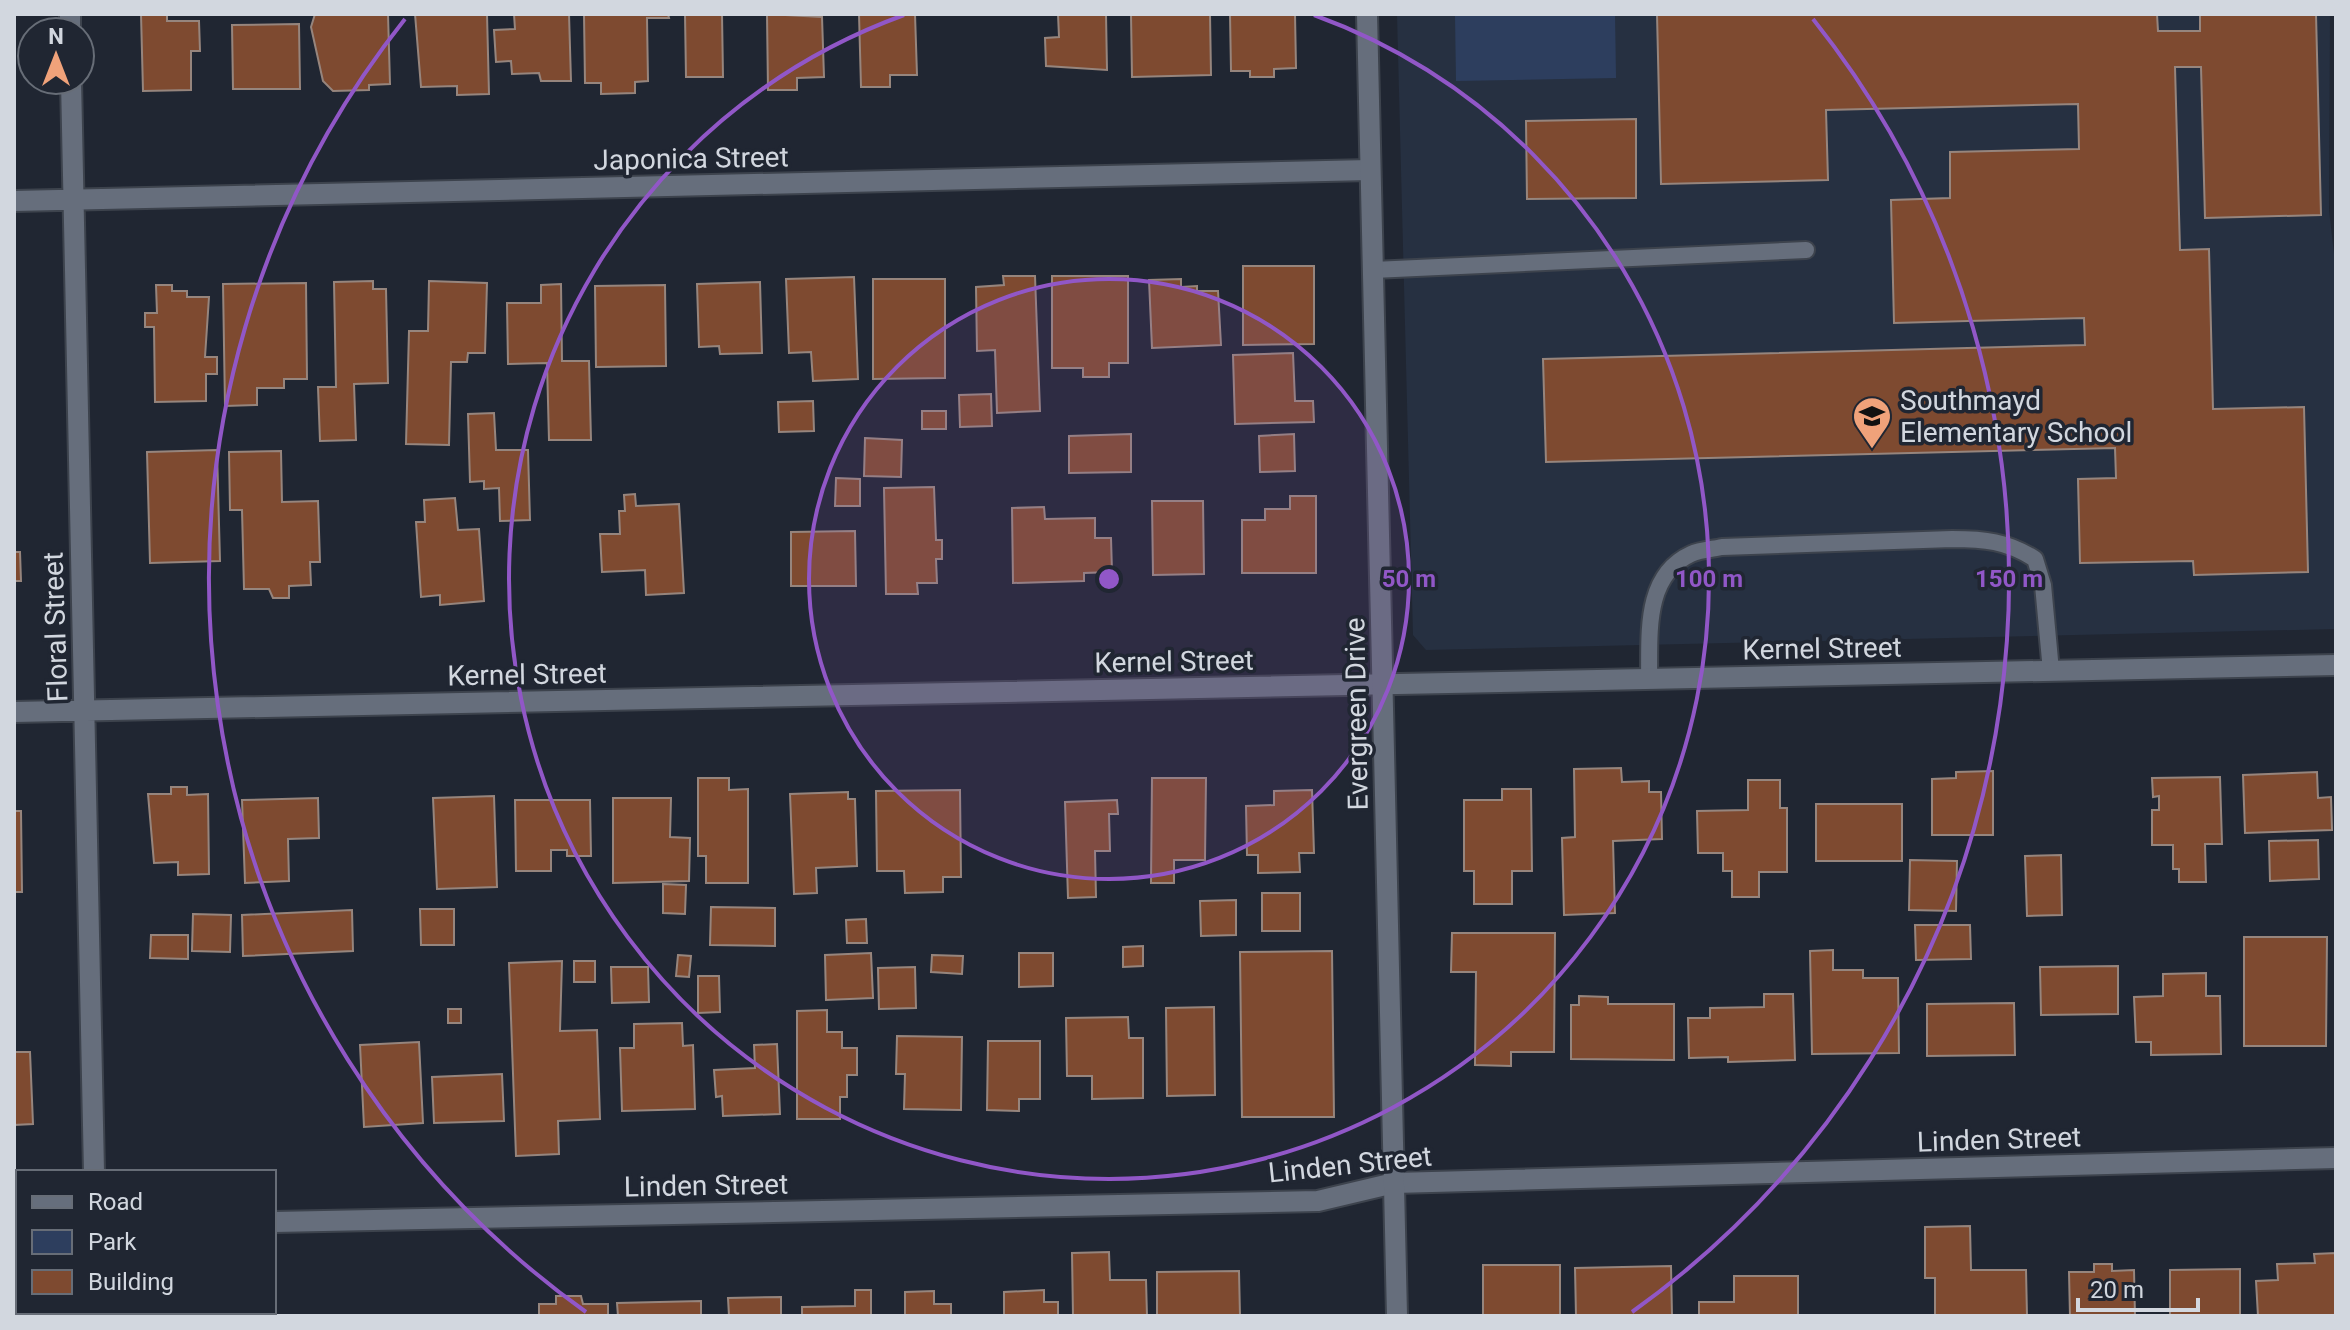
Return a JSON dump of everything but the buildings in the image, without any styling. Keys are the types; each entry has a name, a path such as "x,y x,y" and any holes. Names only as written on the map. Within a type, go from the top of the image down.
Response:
{"street":[{"name":"Evergreen Drive","path":"1367,14 1397,1316"},
{"name":"Floral Street","path":"71,96 94,1170"},
{"name":"Japonica Street","path":"14,201 1370,170"},
{"name":"Kernel Street","path":"14,712 2336,665"},
{"name":"Linden Street","path":"276,1222 1318,1201 1394,1183 2336,1158"}],"lane":[{"path":"1373,270 1806,250"},
{"path":"1649,679 1654,599 1668,571 1691,554 1722,547 1952,539 1990,539 2016,547 2035,559 2043,585 2051,671"}],"shaded area":[{"name":"Southmayd Elementary School","path":"1397,14 2330,14 2329,210 2336,271 2336,629 1426,650 1413,635"}],"green space":[{"path":"1455,14 1615,14 1616,78 1456,81"}],"place":[{"name":"Southmayd Elementary School","path":"1872,450"}]}
